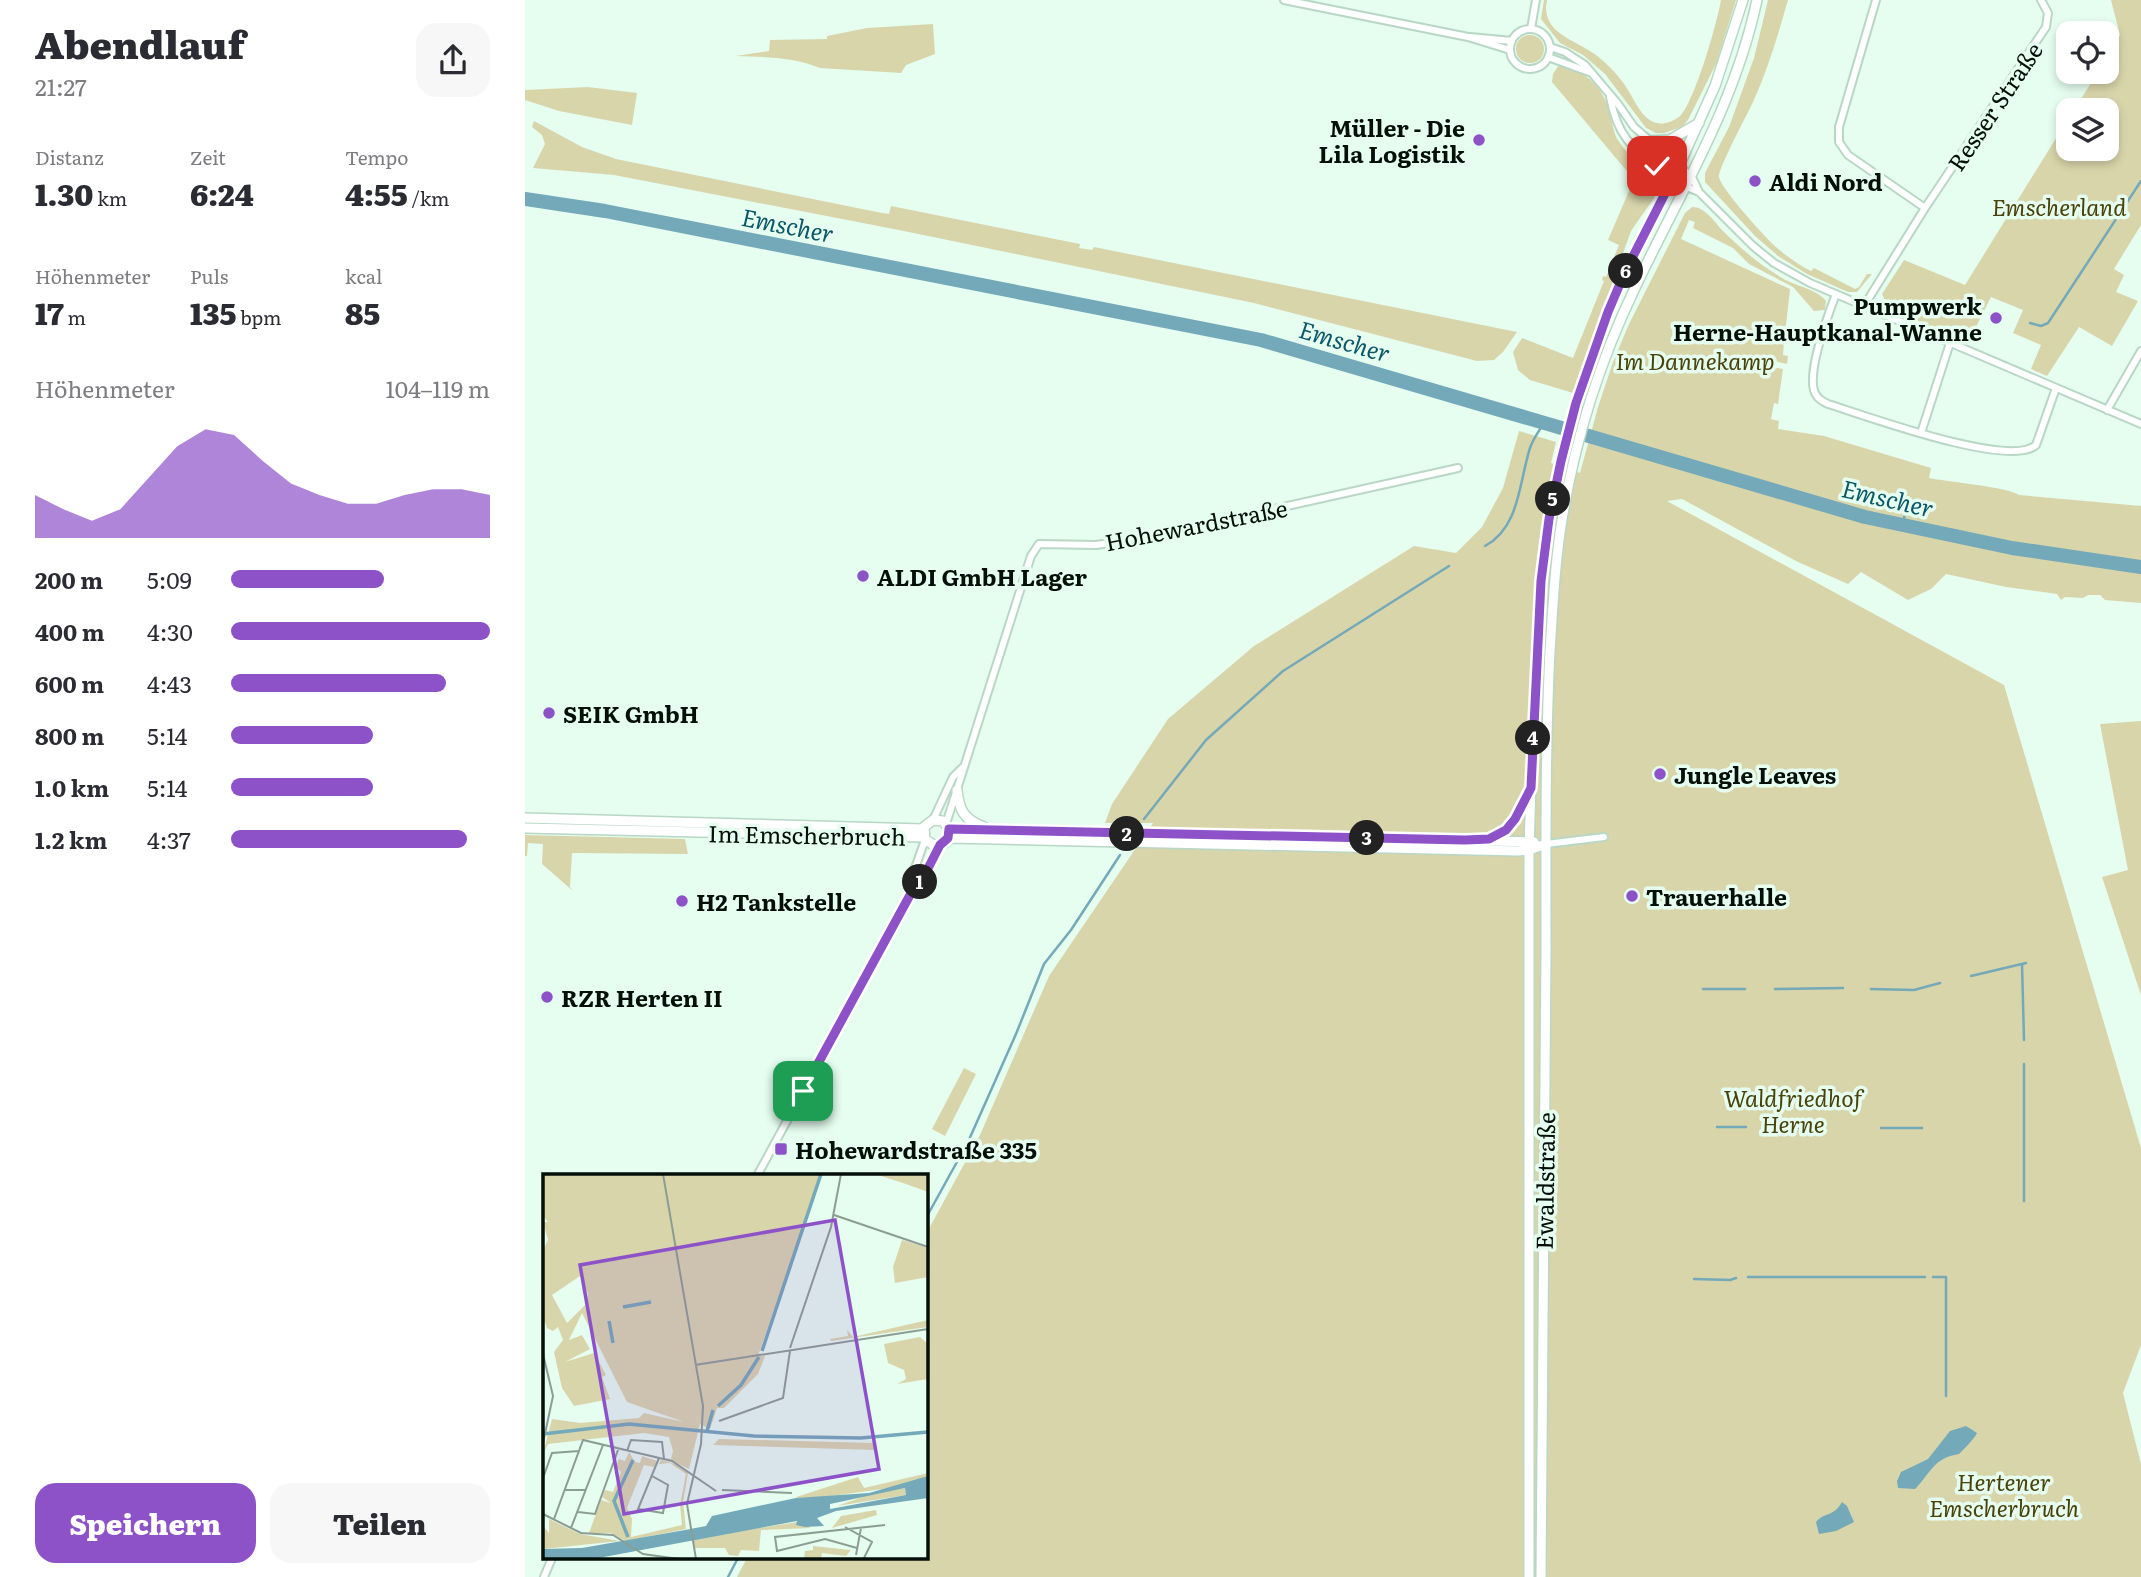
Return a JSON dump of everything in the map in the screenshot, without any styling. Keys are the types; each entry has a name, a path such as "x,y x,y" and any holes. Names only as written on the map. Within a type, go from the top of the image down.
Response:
{"main road":[{"name":"Ewaldstraße","path":"1529,1577 1531,788 1541,581 1549,519 1573,413 1593,352 1619,285 1699,123 1720,72 1743,0"},
{"name":"Ewaldstraße","path":"1541,1577 1547,710 1554,577 1563,514 1577,449 1599,374 1634,290 1692,177 1734,83 1757,0"},
{"path":"1649,141 1670,140 1699,123"},
{"path":"1489,839 1506,830 1515,819 1531,788"},
{"path":"957,790 958,804 963,815 972,823 996,830"},
{"name":"Im Emscherbruch","path":"525,818 924,835 932,845 946,834 996,830 1489,839 1530,845"},
{"name":"Im Emscherbruch","path":"924,835 927,823 933,820 946,834 1546,844"},
{"name":"Im Emscherbruch","path":"525,828 690,827"}],"street":[{"path":"1283,0 1468,37 1510,50"},
{"path":"1531,29 1536,0"},
{"path":"1876,0 1839,128 1839,142 1849,155 1925,208"},
{"name":"Resser Straße","path":"1864,306 1925,208 2046,27 2048,13 2041,0"},
{"path":"1550,47 1548,57 1536,68 1524,68 1514,61 1510,50 1512,41 1520,32 1531,29 1543,34 1550,47 1576,58 1618,104 1634,127 1692,177 1699,192 1764,256 1791,274 2141,424"},
{"path":"1468,37 1512,41"},
{"path":"1548,57 1589,72"},
{"path":"1610,97 1620,129 1630,145 1686,188 1699,192"},
{"path":"1836,295 1816,358 1812,383 1817,397 1828,404 1960,444 2005,452 2027,451 2039,440 2056,388"},
{"path":"1921,433 1950,343"},
{"path":"2107,410 2141,351"},
{"name":"Hohewardstraße","path":"758,1174 946,834 963,766 989,691 1002,642 1031,556 1039,544 1096,545 1139,539 1458,468"},
{"name":"Hohewardstraße","path":"933,820 953,777 963,766"},
{"name":"Hohewardstraße","path":"910,895 924,835"},
{"path":"1546,844 1604,837"},
{"path":"544,1577 551,1560"}],"green space":[{"path":"1544,0 1547,0 1546,11 1554,28 1596,55 1616,73 1644,115 1654,122 1668,123 1680,116 1692,95 1705,61 1721,0 1736,0 1716,64 1688,120 1682,127 1656,133 1646,128 1605,74 1583,55 1560,43 1541,19"},
{"path":"1768,0 1788,0 1763,77 1719,176 1726,190 1753,223 1776,247 1797,263 1811,271 1814,268 1855,289 1867,274 1872,274 1857,292 1848,292 1807,274 1778,256 1755,236 1705,182 1705,173 1729,127 1754,58"},
{"name":"Emscherland","path":"2111,0 2141,0 2141,225 2114,269 2124,275 2116,292 2138,301 2112,346 2079,327 2047,376 2031,369 2041,345 2013,333 2023,310 1991,297 1968,343 1889,309 1882,294 1904,260 1965,285 2056,138 2056,161 2119,161 2119,98 2082,98 2090,84 2119,84 2120,35 2119,21 2116,21"},
{"path":"933,24 935,54 906,65 901,73 820,68 768,57 736,56 769,51 770,40 827,39 827,36 867,28"},
{"path":"1530,35 1540,39 1544,49 1540,59 1530,63 1520,59 1516,49 1520,39"},
{"path":"1560,63 1587,77 1599,89 1608,106 1618,140 1631,156 1654,172 1657,185 1654,198 1631,231 1573,393 1530,380 1518,370 1513,352 1522,338 1573,358 1604,281 1603,276 1606,277 1619,245 1608,240 1632,184 1631,176 1552,82 1553,74"},
{"path":"588,87 637,93 632,125 559,111 525,100 525,90"},
{"path":"534,121 582,147 616,159 877,212 889,214 891,206 1080,244 1079,248 1092,250 1094,247 1517,332 1494,360 1477,361 1254,303 899,230 614,175 533,168 545,144 542,135 532,127"},
{"path":"1692,207 1705,212 1766,268 1787,281 1817,293 1826,301 1825,310 1814,311 1793,287 1749,264 1733,248 1693,228 1695,222 1689,220 1681,239 1790,289 1785,334 1773,333 1773,340 1784,341 1783,355 1788,356 1787,364 1774,361 1773,367 1783,369 1778,404 1774,403 1771,419 1779,421 1778,429 1824,436 1931,468 1929,478 1991,487 2019,495 2141,506 2141,603 2105,600 2100,595 2065,597 2061,600 2057,594 2006,587 1946,574 1931,589 1908,600 1861,572 1848,584 1798,562 1682,499 1667,501 2004,685 2141,1148 2141,1345 2123,1393 2141,1464 2141,1577 737,1577 746,1560 927,1560 927,1232 980,1135 1049,976 1153,823 1105,823 1112,804 1168,719 1254,646 1414,546 1456,553 1482,527 1503,488 1519,431 1556,442 1551,463 1580,473 1613,362 1629,324 1685,213"},
{"path":"2141,721 2141,995 2102,877 2128,870 2100,724"},
{"path":"525,835 685,839 688,854 572,853 570,887 573,891 542,864 543,844 528,843 525,856"},
{"path":"964,1068 976,1074 945,1136 932,1129"}],"water":[{"path":"1966,1426 1977,1433 1959,1454 1943,1459 1915,1489 1898,1488 1897,1481 1901,1472 1928,1459 1950,1431"},
{"path":"1842,1502 1847,1506 1854,1522 1836,1531 1819,1534 1816,1522 1836,1510"}],"waterway":[{"path":"2030,323 2041,326 2048,323 2141,181"},
{"name":"Emscher","path":"525,199 605,211 1261,340 1865,517 2012,548 2141,567"},
{"path":"1485,546 1497,538 1512,516 1530,448 1544,423"},
{"path":"1902,526 1906,510"},
{"path":"1144,819 1206,740 1283,671 1449,566"},
{"path":"927,1216 968,1142 1044,964 1071,930 1120,855"},
{"path":"1971,976 2026,963"},
{"path":"2022,964 2024,1040"},
{"path":"1871,989 1914,990 1940,983"},
{"path":"1775,989 1843,988"},
{"path":"1703,989 1745,989"},
{"path":"2024,1064 2024,1201"},
{"path":"1717,1127 1746,1127"},
{"path":"1784,1128 1825,1127"},
{"path":"1881,1128 1922,1128"},
{"path":"1748,1277 1925,1277"},
{"path":"1933,1277 1946,1277 1946,1396"},
{"path":"1694,1279 1736,1278"},
{"path":"728,1577 737,1560"}],"place":[{"name":"Müller - Die Lila Logistik","path":"1479,140"},
{"name":"Aldi Nord","path":"1755,181"},
{"name":"Pumpwerk Herne-Hauptkanal-Wanne","path":"1996,318"},
{"name":"ALDI GmbH Lager","path":"863,576"},
{"name":"SEIK GmbH","path":"549,713"},
{"name":"Jungle Leaves","path":"1660,774"},
{"name":"Trauerhalle","path":"1632,896"},
{"name":"H2 Tankstelle","path":"682,901"},
{"name":"RZR Herten II","path":"547,997"},
{"name":"Hohewardstraße 335","path":"781,1149"}],"route":[{"path":"803,1091 910,895 922,880 940,845 948,838 949,829 1465,840 1489,839 1506,830 1515,819 1531,788 1541,581 1549,519 1561,461 1576,403 1608,312 1625,272 1673,178 1657,166"}],"park label":[{"name":"Im Dannekamp","path":"1695,360"},
{"name":"Waldfriedhof Herne","path":"1793,1110"},
{"name":"Hertener Emscherbruch","path":"2004,1494"}]}
